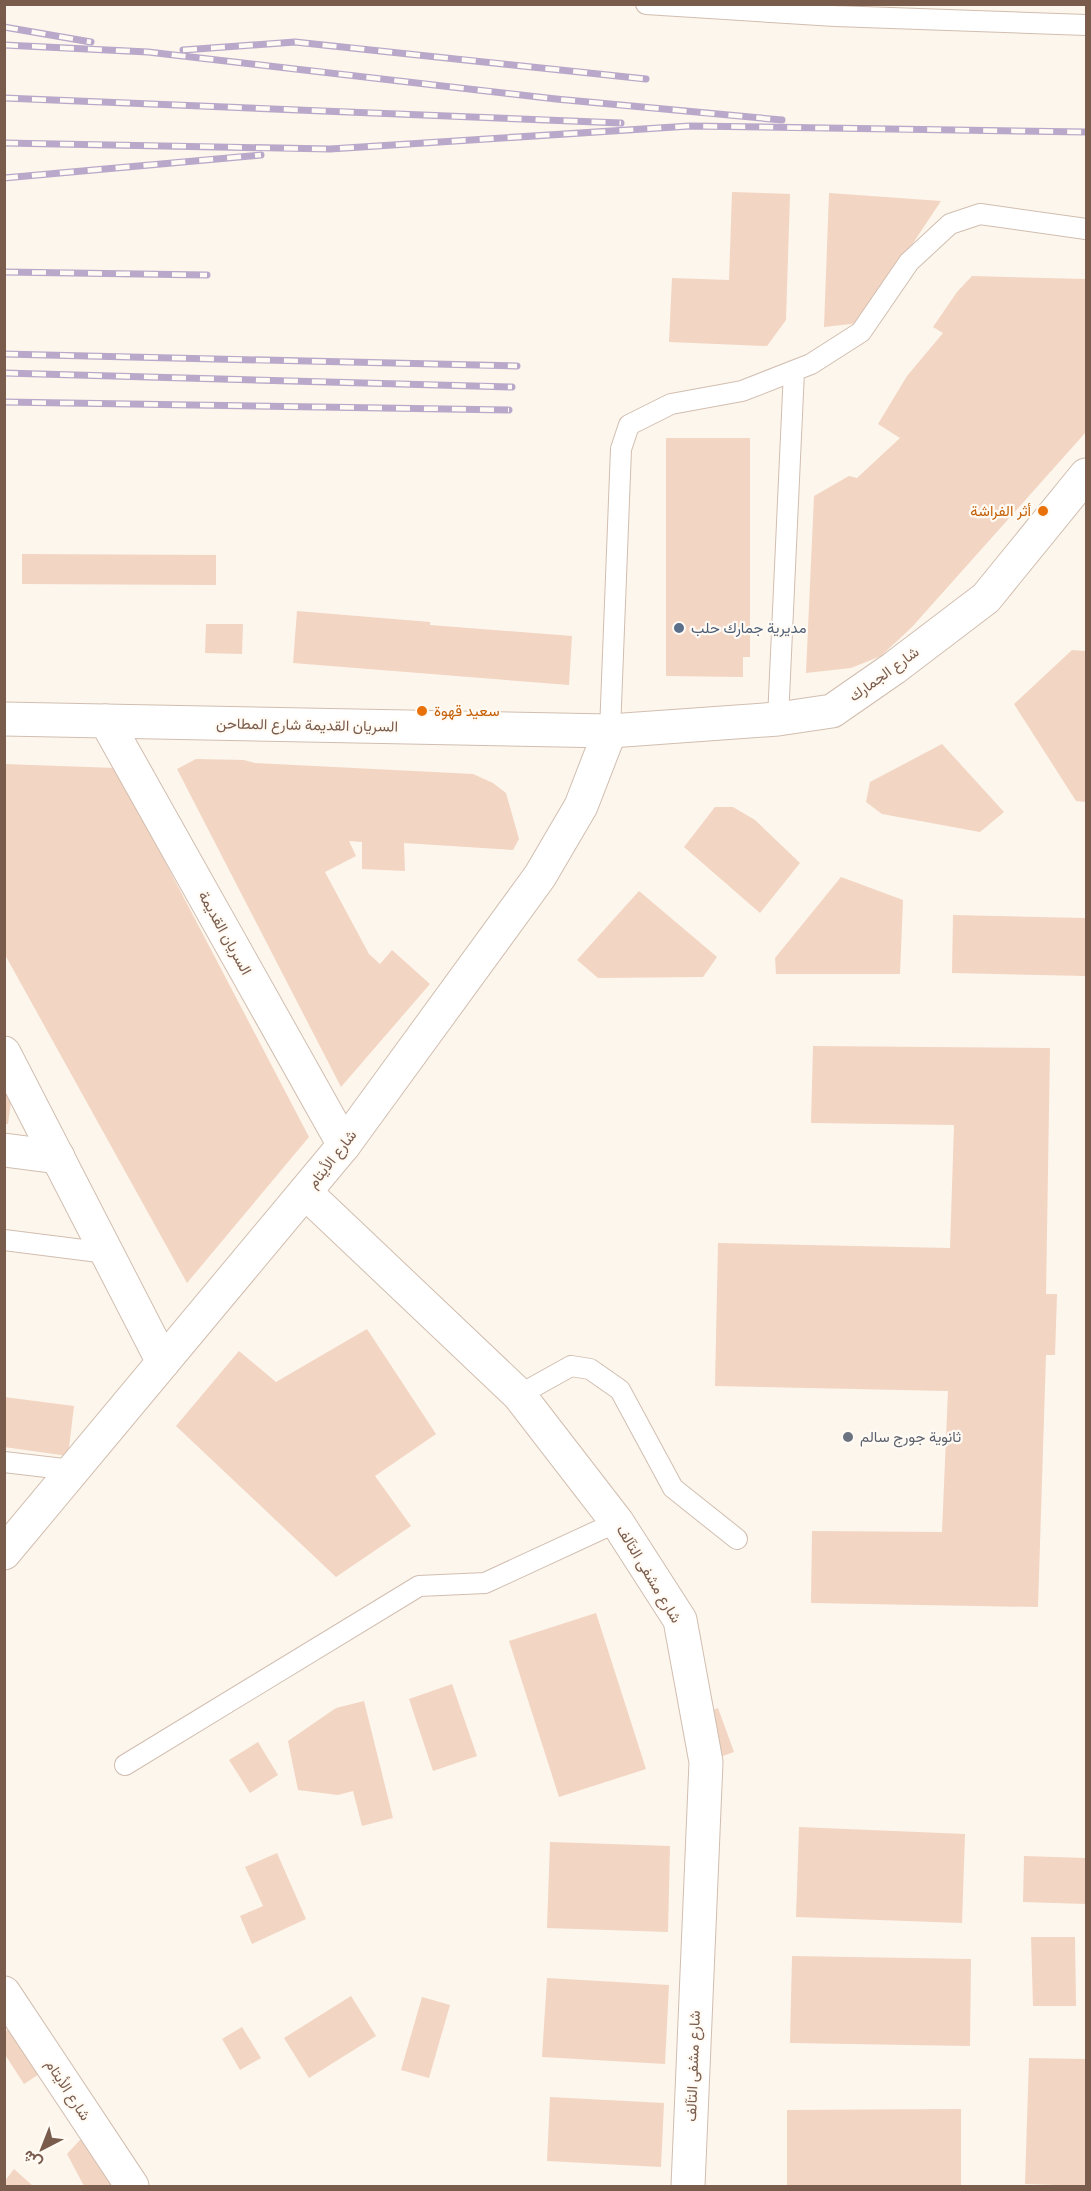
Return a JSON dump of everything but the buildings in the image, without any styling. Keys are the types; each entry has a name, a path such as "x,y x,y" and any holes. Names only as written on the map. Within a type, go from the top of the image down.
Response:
{"street":[{"name":"شارع الجمارك","path":"610,731 778,719 832,711 894,668 986,598 1086,475"},
{"name":"السريان القديمة شارع المطاحن","path":"4,719 610,731"},
{"name":"السريان القديمة","path":"106,721 344,1145"},
{"name":"شارع الأيتام","path":"7,1548 344,1145 540,876 581,806 610,731"},
{"path":"7,1063 163,1362"},
{"path":"4,1150 58,1157"},
{"name":"شارع مشفى التآلف","path":"305,1192 519,1395 617,1522 680,1620 706,1762 688,2187"},
{"name":"شارع الأيتام","path":"4,1993 132,2187"}],"lane":[{"path":"646,4 835,10 1086,25"},
{"path":"610,731 621,449 629,424 671,404 742,391 810,364 861,332 909,262 950,224 980,214 1086,230"},
{"path":"778,719 794,370"},
{"path":"4,1240 107,1253"},
{"path":"519,1395 571,1366 590,1369 620,1390 673,1488 737,1539"},
{"path":"4,1462 72,1470"},
{"path":"125,1764 419,1586 485,1583 617,1522"}],"railway":[{"path":"4,27 91,42"},
{"path":"183,50 295,42 646,79"},
{"path":"4,45 148,52 556,99 782,120"},
{"path":"4,98 621,123"},
{"path":"4,143 330,149 690,126 1086,132"},
{"path":"4,178 261,155"},
{"path":"4,272 207,275"},
{"path":"4,354 517,366"},
{"path":"4,373 512,387"},
{"path":"4,402 509,410"}],"place":[{"name":"أثر الفراشة","path":"1043,511"},
{"name":"مديرية جمارك حلب","path":"679,628"},
{"name":"سعيد قهوة","path":"422,711"},
{"name":"ثانوية جورج سالم","path":"848,1437"}]}
